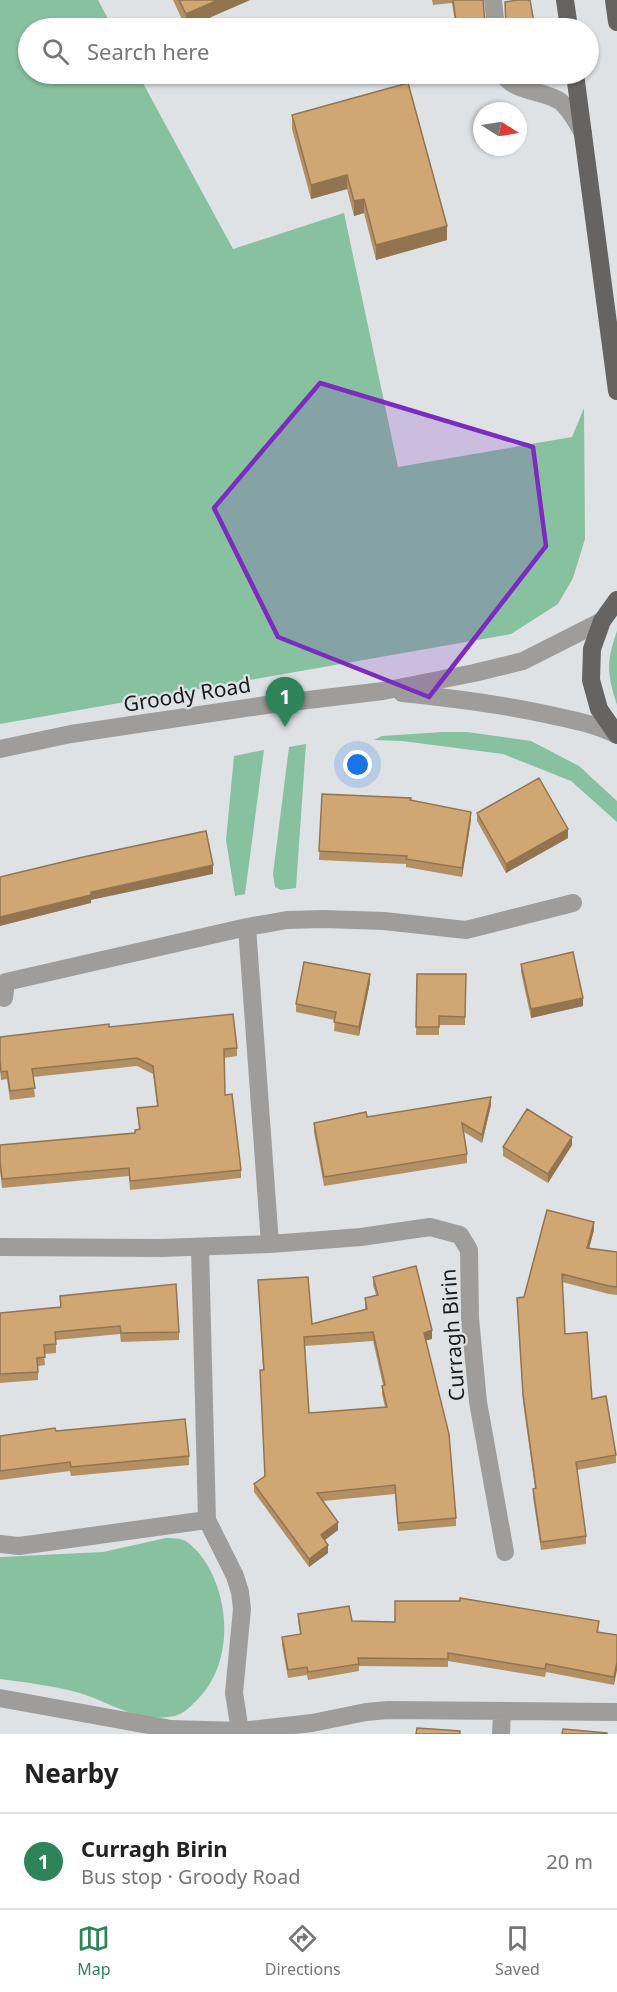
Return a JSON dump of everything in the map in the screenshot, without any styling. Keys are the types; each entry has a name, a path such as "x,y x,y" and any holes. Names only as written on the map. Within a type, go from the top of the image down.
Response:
{"main road":[{"path":"614,0 617,22"},
{"path":"568,3 569,18"},
{"path":"577,84 617,391"},
{"path":"617,600 602,621 592,649 591,680 599,709 617,735"}],"street":[{"path":"493,0 495,18"},
{"path":"512,84 559,101 568,108 584,133"},
{"path":"382,691 474,674 523,661 602,621"},
{"path":"382,691 468,699 523,709 596,725 617,735"},
{"name":"Groody Road","path":"0,749 72,734 382,691"},
{"path":"4,998 6,982 287,920 384,921 466,930 573,903"},
{"path":"247,927 270,1244"},
{"name":"Curragh Birin","path":"0,1247 200,1248 361,1237 430,1227 460,1234 469,1250 470,1318 477,1394 506,1552"},
{"path":"200,1248 207,1520 235,1576 240,1592 242,1609 234,1693 240,1731"},
{"path":"0,1544 19,1546 207,1520"},
{"path":"0,1698 103,1726 240,1731 312,1723 384,1710 617,1712"},
{"path":"501,1734 502,1711"}],"highlighted area":[{"path":"320,383 533,447 546,546 429,697 278,637 214,508"}],"green space":[{"path":"0,0 98,0 108,18 18,18 18,84 143,84 233,249 344,213 398,467 572,437 584,408 585,539 573,578 558,604 511,634 0,724"},
{"path":"617,631 617,705 609,668"},
{"path":"467,732 531,741 579,766 617,801 617,822 571,781 503,754 402,741 374,740 382,736"},
{"path":"306,744 296,888 281,890 275,887 273,874 289,747"},
{"path":"264,750 245,894 235,896 226,840 234,756"},
{"path":"166,1538 183,1540 198,1552 217,1586 222,1606 223,1647 218,1666 210,1684 188,1709 181,1714 156,1718 132,1713 76,1692 0,1679 0,1557 103,1552"}],"building":[{"path":"179,0 218,0 186,14"},
{"path":"453,0 483,0 485,18 456,18"},
{"path":"530,0 533,18 506,18 505,2"},
{"path":"408,84 447,226 376,245 364,199 354,201 347,175 311,185 292,115"},
{"path":"539,778 568,829 506,864 477,813"},
{"path":"322,794 411,798 410,800 471,812 462,868 406,859 407,856 319,851"},
{"path":"206,831 213,865 91,892 91,895 0,917 0,877"},
{"path":"573,952 583,998 531,1009 521,964"},
{"path":"304,962 370,974 359,1027 334,1022 336,1012 296,1004"},
{"path":"417,974 466,974 465,1017 439,1016 439,1027 416,1027"},
{"path":"233,1014 237,1048 224,1049 225,1095 232,1094 241,1170 130,1181 129,1168 2,1179 0,1145 135,1133 135,1130 140,1129 137,1108 158,1106 153,1066 137,1058 32,1069 35,1088 10,1091 7,1071 1,1072 0,1037 109,1024 109,1027"},
{"path":"491,1097 482,1135 462,1123 467,1154 324,1177 314,1123 366,1112 367,1117"},
{"path":"527,1109 572,1137 548,1174 503,1147"},
{"path":"547,1210 594,1222 587,1248 617,1252 617,1287 562,1274 565,1334 587,1332 592,1399 606,1396 616,1455 576,1462 586,1536 541,1542 523,1394 517,1298 524,1297"},
{"path":"416,1266 432,1330 424,1333 449,1434 456,1518 398,1523 395,1485 317,1493 338,1522 321,1535 328,1545 309,1559 254,1484 265,1476 260,1370 264,1370 258,1280 308,1277 312,1324 367,1309 365,1298 378,1295 373,1277","holes":["373,1332 385,1385 382,1386 387,1407 309,1413 304,1337"]},
{"path":"176,1284 179,1332 121,1333 120,1326 55,1332 56,1344 44,1345 45,1357 37,1358 38,1372 0,1374 0,1313 61,1307 60,1296"},
{"path":"185,1419 189,1456 71,1467 70,1462 0,1471 0,1436 55,1428 56,1431"},
{"path":"460,1598 599,1621 597,1632 617,1635 617,1662 614,1677 546,1664 545,1669 448,1653 448,1659 358,1658 359,1664 308,1672 307,1667 288,1670 282,1637 301,1634 298,1614 349,1606 352,1621 395,1622 395,1601 460,1601"},
{"path":"417,1728 460,1731 460,1734 416,1734"},
{"path":"563,1729 607,1733 607,1734 562,1734"}],"place":[{"name":"Curragh Birin","path":"285,727"}]}
